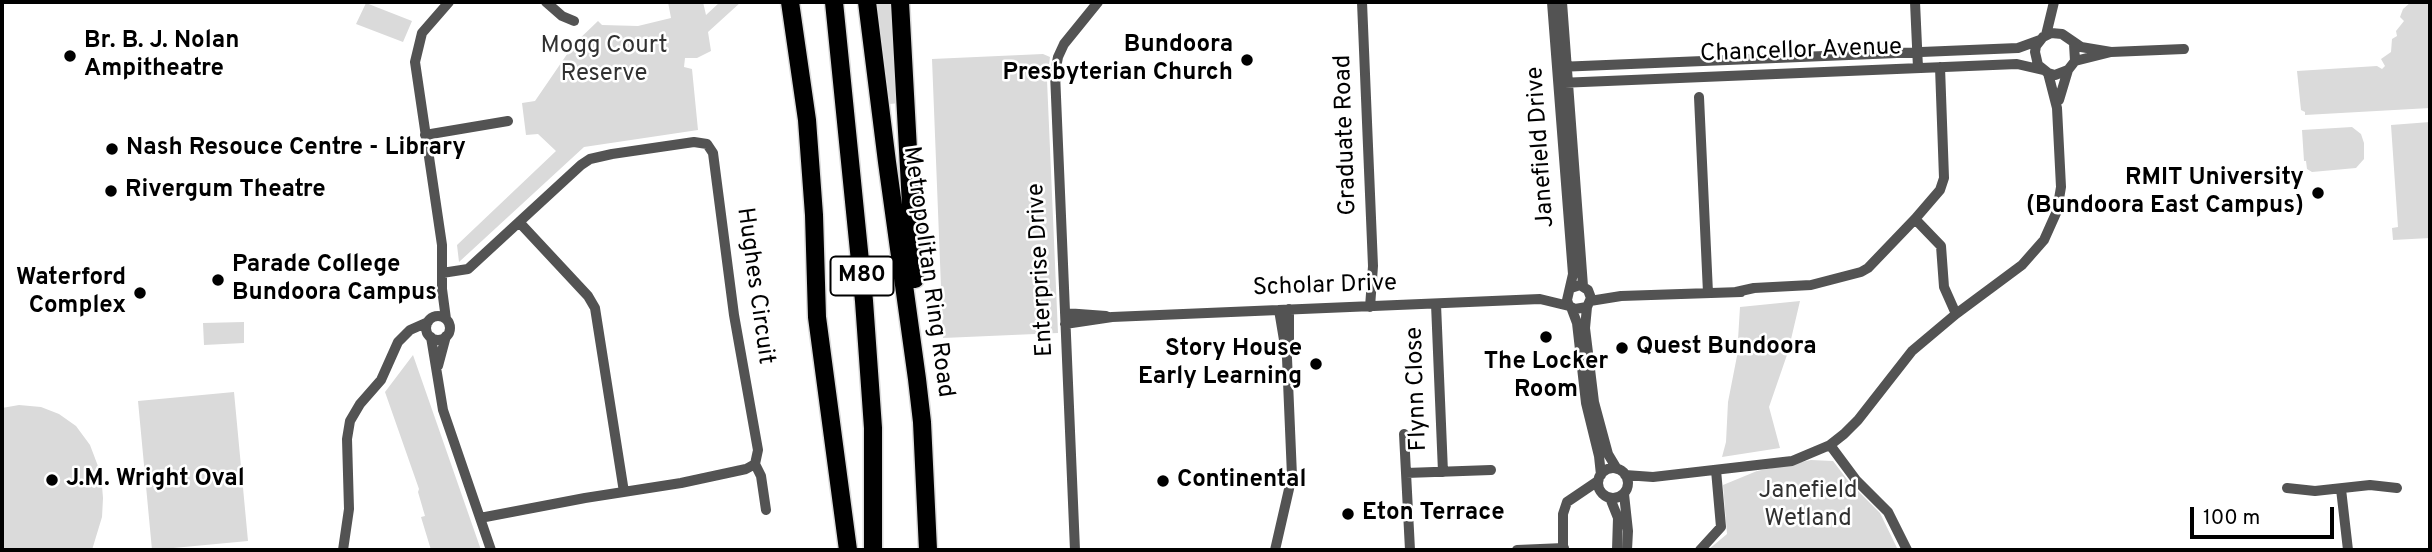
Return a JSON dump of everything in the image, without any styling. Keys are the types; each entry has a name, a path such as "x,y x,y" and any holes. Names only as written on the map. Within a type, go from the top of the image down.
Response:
{"highway":[{"path":"790,2 807,120 814,215 817,317 848,550"},
{"name":"M80","path":"834,2 872,403 873,550"},
{"name":"Metropolitan Ring Road","path":"867,2 922,422 928,550"},
{"path":"900,2 912,247 925,379 922,422"}],"street":[{"path":"437,373 449,325 442,289 439,227 415,72 416,53 422,33 449,2"},
{"path":"546,2 562,16 574,21"},
{"name":"Enterprise Drive","path":"1075,550 1055,73 1064,44 1098,2"},
{"name":"Graduate Road","path":"1362,2 1375,307"},
{"name":"Janefield Drive","path":"1552,2 1562,66 1588,297 1585,328 1594,402 1608,454 1621,472"},
{"name":"Janefield Drive","path":"1562,2 1562,66"},
{"path":"1915,2 1918,68"},
{"path":"2054,4 2062,34 2074,44 2111,52 2184,50"},
{"path":"2054,4 2035,52 2057,108"},
{"path":"2043,37 2062,34"},
{"name":"Chancellor Avenue","path":"1562,66 2018,48 2043,37"},
{"path":"1517,550 1563,549 1564,509 1567,502 1608,469 1653,477 1792,461 1830,445 1858,420 1912,351 2022,265 2044,240 2057,212 2061,187 2057,108 2061,88 2075,61 2074,44"},
{"path":"2075,61 2111,52"},
{"path":"1816,55 1817,73"},
{"name":"Chancellor Avenue","path":"1564,83 2017,64 2045,72"},
{"path":"1588,297 1736,292 1754,288 1811,285 1837,280 1868,268 1940,190 1944,178 1940,68"},
{"path":"2045,72 2062,74 2068,71"},
{"name":"Janefield Drive","path":"1564,83 1573,274 1567,300 1570,306"},
{"path":"1699,97 1707,293"},
{"path":"425,135 508,121"},
{"name":"Hughes Circuit","path":"442,273 468,269 590,159 694,142 706,144 715,160 734,315 758,450 755,464"},
{"path":"1915,219 1941,246 1946,292 1959,312"},
{"path":"519,222 588,296 595,308 624,492"},
{"path":"442,289 426,328 430,336 443,410 491,550"},
{"name":"Scholar Drive","path":"1065,319 1540,299 1570,289 1588,297 1578,310 1540,299"},
{"name":"Flynn Close","path":"1436,304 1443,472"},
{"path":"1570,306 1577,323 1586,403 1599,456 1600,478 1618,518 1617,550"},
{"path":"1275,550 1292,482 1284,309"},
{"path":"343,550 349,509 347,439 350,421 360,404 381,380 395,347 403,337 415,327 439,316 446,319"},
{"path":"403,337 412,334 437,339 446,336"},
{"path":"1404,434 1410,550"},
{"path":"1830,445 1856,480 1888,512 1907,550"},
{"path":"480,518 744,470 755,464 761,476 766,510"},
{"path":"1406,473 1491,470"},
{"path":"1700,550 1721,527 1716,470"},
{"path":"1621,472 1626,490 1627,550"},
{"path":"1573,496 1618,498 1626,490 1653,477"},
{"path":"2287,488 2303,491 2379,485 2397,488"},
{"path":"2341,489 2348,550"}],"green space":[{"name":"Mogg Court Reserve","path":"668,2 703,2 706,15 720,2 741,2 708,32 711,51 697,58 685,58 684,67 692,69 698,130 584,147 459,262 457,245 556,151 538,134 526,135 522,103 535,101 574,44 598,21 602,25 638,26 671,18"},
{"path":"877,2 894,2 899,103 890,104"},
{"path":"2411,2 2430,2 2430,108 2305,115 2301,110 2297,71 2377,66 2382,69 2385,66 2381,59 2391,52 2392,39 2397,36 2396,31 2404,21 2400,17 2403,9"},
{"path":"366,3 412,21 403,42 356,24"},
{"path":"1043,54 1050,57 1047,80 1058,333 943,338 932,59"},
{"path":"2430,122 2430,238 2393,240 2392,228 2398,227 2391,125"},
{"path":"2352,127 2361,134 2364,143 2364,159 2356,168 2312,172 2307,169 2302,130"},
{"path":"1800,301 1788,352 1769,407 1780,448 1722,457 1726,442 1728,402 1737,356 1740,307"},
{"path":"244,322 244,343 204,345 203,323"},
{"path":"413,355 481,550 431,550 421,517 425,516 419,489 385,392"},
{"path":"234,392 248,541 152,550 138,401"},
{"name":"J.M. Wright Oval","path":"19,405 41,407 59,414 76,426 90,445 101,474 103,498 102,517 92,550 2,550 2,408"},
{"name":"Janefield Wetland","path":"1811,460 1833,461 1849,482 1880,513 1898,550 1708,550 1727,534 1723,485 1757,471"}],"place":[{"name":"Br. B. J. Nolan Ampitheatre","path":"70,56"},
{"name":"Bundoora Presbyterian Church","path":"1247,60"},
{"name":"Nash Resouce Centre - Library","path":"112,149"},
{"name":"Rivergum Theatre","path":"111,191"},
{"name":"RMIT University (Bundoora East Campus)","path":"2318,193"},
{"name":"Parade College Bundoora Campus","path":"218,280"},
{"name":"Waterford Complex","path":"140,293"},
{"name":"The Locker Room","path":"1546,337"},
{"name":"Quest Bundoora","path":"1622,348"},
{"name":"Story House Early Learning","path":"1316,364"},
{"name":"J.M. Wright Oval","path":"52,480"},
{"name":"Continental","path":"1163,481"},
{"name":"Eton Terrace","path":"1348,514"}]}
